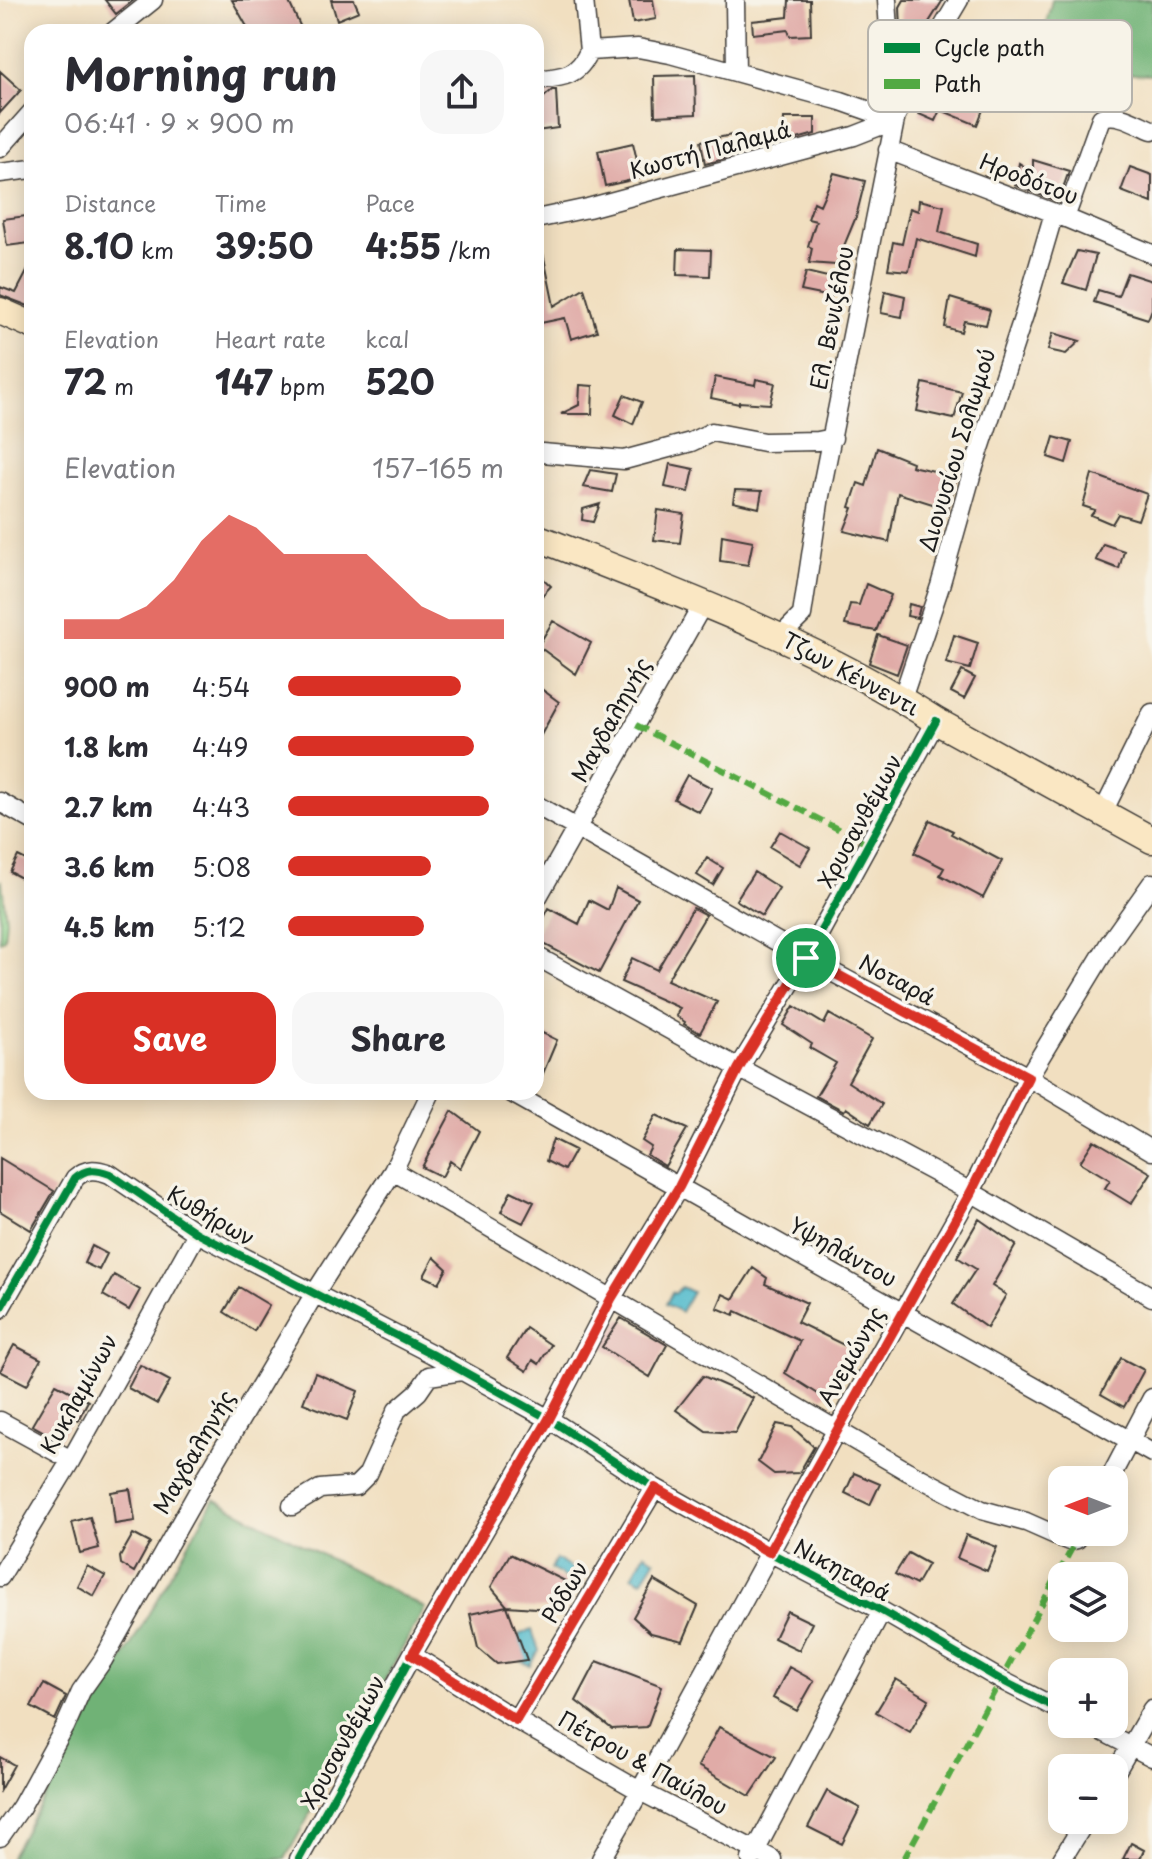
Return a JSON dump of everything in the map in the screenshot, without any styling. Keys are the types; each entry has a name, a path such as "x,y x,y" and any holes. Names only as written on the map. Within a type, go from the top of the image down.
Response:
{"street":[{"path":"123,24 153,0"},
{"path":"544,79 575,73 584,63 589,51 584,0"},
{"path":"735,0 736,72"},
{"name":"Ελ. Βενιζέλου","path":"887,0 888,20"},
{"path":"947,20 959,0"},
{"path":"589,51 638,48 670,54 868,110"},
{"path":"872,112 895,120 898,112"},
{"name":"Ελ. Βενιζέλου","path":"781,636 802,615 820,496 894,112"},
{"name":"Διονυσίου Σολωμού","path":"902,699 1024,315 1060,216 1101,118 1114,115 1152,130"},
{"name":"Κωστή Παλαμά","path":"544,217 808,149 895,120"},
{"path":"0,148 24,121"},
{"name":"Ηροδότου","path":"888,150 1152,254"},
{"path":"0,173 24,170"},
{"path":"0,311 24,322"},
{"path":"544,453 624,460 691,442 712,432 764,442 833,438"},
{"name":"Τζων Κέννεντι","path":"544,540 781,636 902,699 936,721 1152,840"},
{"name":"Μαγδαληνής","path":"544,886 703,604"},
{"path":"1102,814 1152,713"},
{"name":"Χρυσανθέμων","path":"299,1859 412,1655 549,1419 611,1299 679,1187 739,1068 806,958 936,721"},
{"path":"0,802 24,816"},
{"name":"Νοταρά","path":"544,810 806,958 1028,1077 1152,1151"},
{"name":"Ανεμώνης","path":"601,1859 971,1192 1028,1077 1110,942 1152,883"},
{"path":"544,960 971,1192 1152,1297"},
{"name":"Μαγδαληνής","path":"0,1837 21,1807 81,1691 103,1660 207,1476 315,1293 393,1171 427,1100"},
{"name":"Υψηλάντου","path":"524,1100 1152,1453"},
{"name":"Κυθήρων","path":"0,1309 75,1178 89,1170 110,1174 197,1233 315,1293"},
{"path":"393,1171 907,1471 982,1510 1048,1529"},
{"name":"Κυκλαμίνων","path":"0,1577 71,1460 197,1233"},
{"name":"Νικηταρά","path":"315,1293 549,1419 655,1488 1048,1704"},
{"path":"292,1506 320,1489 356,1486 368,1474 397,1410 418,1392 429,1376 462,1371"},
{"path":"1117,1466 1152,1398"},
{"path":"0,1421 71,1460"},
{"name":"Ρόδων","path":"516,1720 655,1488"},
{"path":"759,1856 882,1611"},
{"name":"Πέτρου & Παύλου","path":"412,1655 516,1720 759,1856"},
{"path":"1127,1754 1152,1709"},
{"path":"1116,1738 1152,1757"},
{"path":"1062,1859 1077,1834"}],"green space":[{"path":"1052,0 1152,0 1152,75 1132,74 1132,20 1047,20"},
{"path":"0,882 6,920 4,939 0,941"},
{"path":"214,1499 425,1608 285,1859 9,1859"}],"water":[{"path":"681,1287 692,1292 681,1312 666,1304 672,1292 675,1294"},
{"path":"645,1553 655,1560 642,1581 632,1576"},
{"path":"556,1559 583,1576 575,1584 551,1569"},
{"path":"532,1630 539,1651 530,1666 522,1661 518,1635"}],"building":[{"path":"105,0 134,0 116,14"},
{"path":"232,0 288,0 299,24 246,24"},
{"path":"331,0 354,0 359,11 337,20"},
{"path":"629,0 653,0 656,19 633,23"},
{"path":"789,0 810,0 811,35 790,36 788,30 753,34 752,21 788,17"},
{"path":"904,0 943,0 930,20 901,20 900,7"},
{"path":"0,71 21,90 0,113"},
{"path":"695,75 696,114 655,116 654,76"},
{"path":"556,90 558,128 544,130 544,97"},
{"path":"920,112 939,112 935,121"},
{"path":"945,112 982,112 977,125"},
{"path":"784,118 815,118 815,134 783,143"},
{"path":"732,135 736,156 705,164 701,141"},
{"path":"633,143 641,178 605,186 598,151"},
{"path":"1033,160 1069,171 1058,202 1015,185 1019,163 1033,172"},
{"path":"1130,167 1152,175 1152,203 1121,191"},
{"path":"834,173 865,181 856,217 836,265 809,263 812,248 808,246 816,221 808,219 814,202 820,205"},
{"path":"919,200 944,206 939,232 977,244 975,257 916,238 909,271 888,269 893,242 902,244 910,208 918,211"},
{"path":"24,216 24,244 7,246 3,219"},
{"path":"678,249 711,250 710,276 677,275"},
{"path":"1077,251 1096,255 1086,290 1063,283"},
{"path":"544,258 554,306 584,288 597,331 571,339 565,318 544,322"},
{"path":"806,272 836,279 831,297 801,291"},
{"path":"1127,273 1152,281 1152,309 1148,319 1094,302 1098,290 1118,296"},
{"path":"24,278 24,304 0,295 0,287 16,293"},
{"path":"885,291 905,296 902,317 881,313"},
{"path":"950,298 990,310 986,325 964,321 961,332 945,327"},
{"path":"1053,333 1080,341 1066,354 1048,350"},
{"path":"715,377 755,385 756,379 775,383 770,404 739,404 711,398"},
{"path":"923,383 962,392 954,419 917,411"},
{"path":"580,385 593,386 592,414 561,414 579,405"},
{"path":"624,395 642,402 633,424 615,415"},
{"path":"1054,437 1072,442 1066,463 1048,457"},
{"path":"877,448 912,462 911,466 957,476 948,509 898,493 889,542 844,531 858,483 866,486"},
{"path":"670,464 694,469 689,492 665,487"},
{"path":"590,470 616,474 612,492 583,487"},
{"path":"1092,474 1147,494 1138,520 1118,514 1112,524 1091,515 1095,510 1083,506"},
{"path":"735,490 762,491 759,508 733,502"},
{"path":"600,504 593,522 582,520 583,509"},
{"path":"658,510 684,514 680,543 654,540"},
{"path":"722,535 753,541 748,565 720,561"},
{"path":"1103,544 1124,551 1119,569 1096,560"},
{"path":"544,579 551,586 544,593"},
{"path":"866,584 891,595 876,631 845,625 850,604 859,605"},
{"path":"909,604 920,607 917,618 907,616"},
{"path":"553,621 591,643 576,674 544,650 544,636"},
{"path":"878,635 907,645 897,674 869,663"},
{"path":"954,635 978,643 970,669 946,663"},
{"path":"962,671 975,678 964,699 951,692"},
{"path":"544,691 559,702 544,729"},
{"path":"687,775 712,788 699,812 674,799"},
{"path":"930,820 1002,861 983,898 940,875 944,868 914,853"},
{"path":"780,831 810,848 800,865 770,847"},
{"path":"18,856 24,859 24,879 10,872"},
{"path":"707,858 723,868 713,885 697,875"},
{"path":"754,872 779,888 762,916 736,900"},
{"path":"616,888 638,900 599,973 544,944 544,918 549,908 579,924 589,900 608,910"},
{"path":"693,908 706,915 667,980 717,1002 700,1033 676,1016 680,1008 621,982 632,958 657,970"},
{"path":"794,1006 824,1024 829,1014 872,1039 848,1082 882,1104 870,1124 846,1108 844,1111 816,1096 836,1063 810,1048 812,1044 783,1025"},
{"path":"544,1034 557,1040 544,1071"},
{"path":"452,1111 479,1131 460,1168 450,1161 442,1177 422,1167"},
{"path":"656,1115 687,1129 665,1166 647,1155 651,1147 642,1141"},
{"path":"553,1139 575,1150 564,1170 546,1161"},
{"path":"1094,1140 1151,1173 1131,1204 1105,1188 1110,1180 1080,1162"},
{"path":"0,1158 54,1191 31,1230 0,1211"},
{"path":"511,1191 534,1202 523,1223 501,1212"},
{"path":"979,1219 1016,1245 992,1286 1006,1295 987,1328 953,1304 976,1269 957,1257"},
{"path":"92,1246 107,1254 99,1270 84,1263"},
{"path":"434,1257 447,1269 439,1283 424,1276"},
{"path":"753,1268 767,1278 765,1284 807,1303 797,1322 852,1349 837,1386 823,1397 785,1373 800,1341 736,1311 734,1315 717,1308 723,1294 733,1299"},
{"path":"114,1275 140,1290 129,1310 103,1295"},
{"path":"239,1287 269,1305 254,1331 224,1312"},
{"path":"621,1318 667,1345 650,1377 602,1347"},
{"path":"526,1328 551,1345 539,1364 533,1360 527,1371 507,1358"},
{"path":"14,1345 41,1359 27,1385 0,1371"},
{"path":"1121,1358 1144,1370 1124,1407 1101,1394"},
{"path":"140,1365 170,1381 157,1404 128,1388"},
{"path":"315,1373 358,1391 347,1420 303,1403"},
{"path":"703,1376 753,1398 735,1433 706,1431 676,1410"},
{"path":"56,1384 88,1401 78,1420 73,1417 59,1440 32,1425"},
{"path":"777,1424 792,1427 814,1447 799,1473 774,1474 758,1462"},
{"path":"854,1473 880,1484 870,1505 845,1493"},
{"path":"130,1489 135,1521 115,1524 111,1492"},
{"path":"90,1517 99,1548 80,1553 72,1522"},
{"path":"133,1534 150,1543 134,1572 121,1564 120,1557"},
{"path":"966,1535 997,1547 987,1571 957,1558"},
{"path":"908,1553 928,1564 916,1585 895,1574"},
{"path":"510,1554 567,1582 550,1609 507,1606 491,1587"},
{"path":"87,1566 105,1576 94,1596 77,1586"},
{"path":"654,1580 698,1606 683,1641 651,1633 633,1617"},
{"path":"507,1606 527,1660 497,1664 478,1648 470,1614"},
{"path":"787,1611 812,1623 799,1650 774,1638"},
{"path":"597,1661 662,1686 647,1727 612,1729 576,1701"},
{"path":"789,1667 814,1681 797,1711 773,1698"},
{"path":"896,1679 929,1699 910,1732 876,1712"},
{"path":"44,1684 66,1696 55,1720 31,1707"},
{"path":"719,1727 776,1757 750,1796 698,1766"},
{"path":"0,1757 14,1765 0,1790"},
{"path":"827,1791 860,1808 842,1844 808,1827"},
{"path":"1131,1843 1144,1850 1140,1859 1123,1859"}],"marked path":[{"path":"636,725 867,844"},
{"path":"904,1859 1073,1546"}],"cycle path":[{"path":"299,1859 412,1655 549,1419 611,1299 679,1187 739,1068 806,958 936,721"},
{"path":"0,1309 75,1178 91,1170 110,1174 197,1233 432,1354 549,1419 655,1488 1048,1704"}],"route":[{"path":"806,958 1028,1077 971,1192 769,1552 655,1488 516,1720 412,1655 549,1419 611,1299 679,1187 739,1068 806,958"}]}
